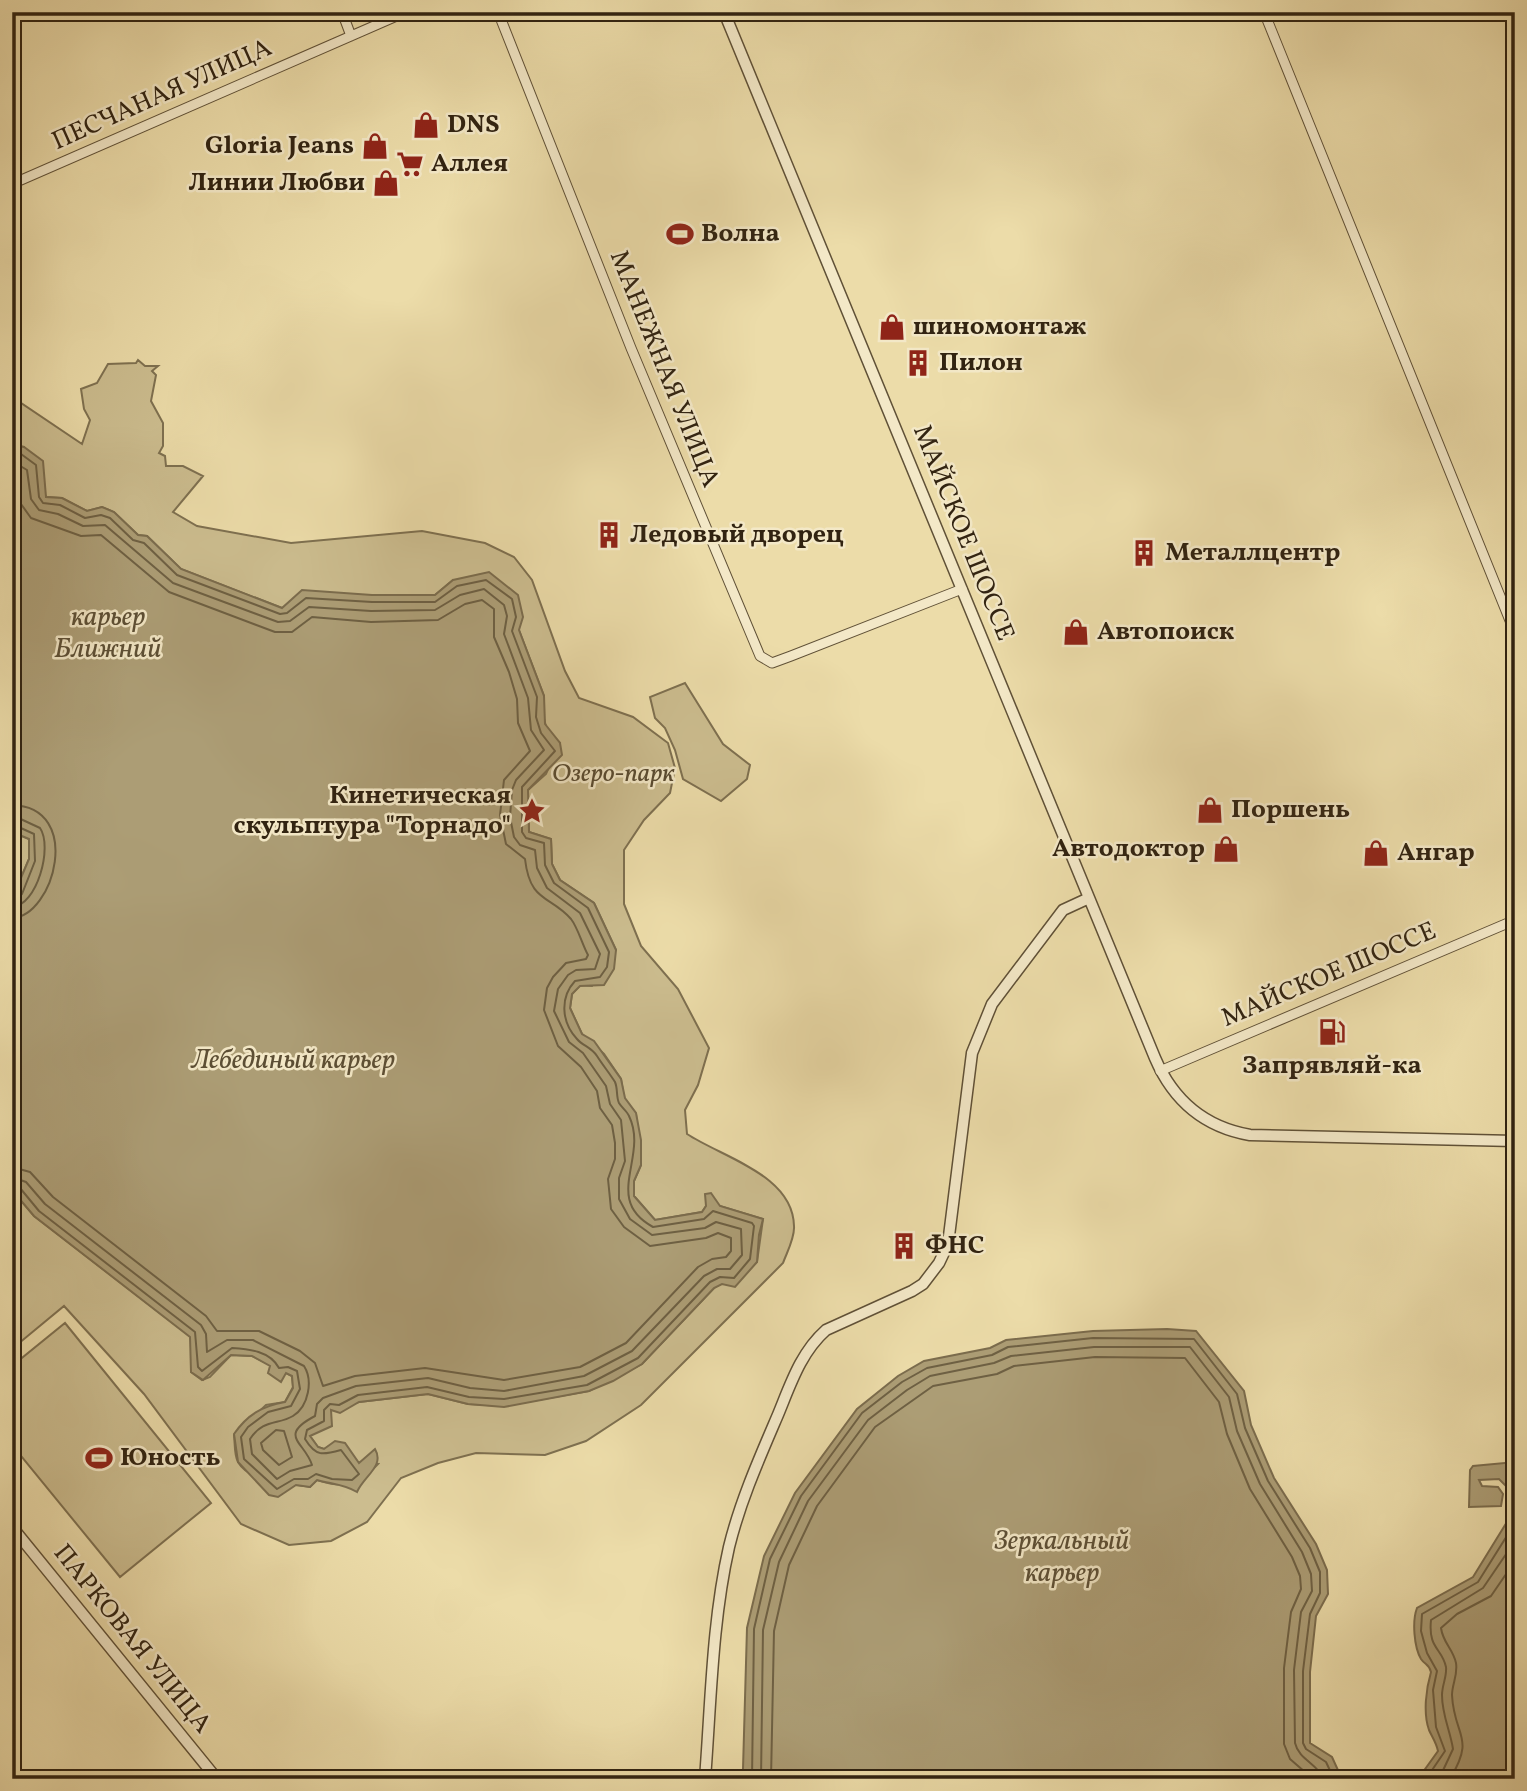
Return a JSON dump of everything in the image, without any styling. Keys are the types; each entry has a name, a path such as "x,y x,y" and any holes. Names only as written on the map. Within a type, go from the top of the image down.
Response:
{"street":[{"path":"342,12 351,36"},
{"name":"ПЕСЧАНАЯ УЛИЦА","path":"12,184 406,12"},
{"name":"МАНЕЖНАЯ УЛИЦА","path":"499,12 631,348 760,656 772,663 962,589"},
{"name":"МАЙСКОЕ ШОССЕ","path":"724,12 1160,1070 1181,1102 1213,1125 1230,1132 1287,1137 1515,1141"},
{"path":"1264,12 1515,633"},
{"path":"705,1779 720,1596 730,1545 749,1483 797,1369 815,1340 826,1331 912,1291 923,1284 939,1263 952,1224 972,1053 992,1004 1063,910 1089,898"},
{"name":"МАЙСКОЕ ШОССЕ","path":"1160,1070 1515,920"},
{"name":"ПАРКОВАЯ УЛИЦА","path":"12,1527 217,1779"}],"green space":[{"name":"Озеро-парк","path":"138,360 145,366 158,366 152,371 156,375 151,401 163,423 163,446 159,453 165,456 166,466 183,466 203,476 173,512 197,526 291,543 422,531 485,543 514,557 532,580 565,671 579,698 633,717 668,743 675,768 670,793 644,820 624,850 624,904 641,946 678,989 709,1048 698,1085 685,1110 687,1134 737,1160 769,1181 782,1193 791,1208 794,1226 783,1263 641,1405 586,1441 545,1455 476,1453 438,1463 401,1478 367,1522 331,1541 289,1545 241,1524 144,1394 64,1306 12,1349 12,1190 34,1216 191,1337 191,1372 202,1380 210,1377 231,1355 252,1356 292,1376 293,1387 285,1402 266,1405 234,1435 235,1452 238,1462 251,1474 271,1481 310,1487 317,1480 336,1485 357,1482 378,1464 359,1463 331,1445 324,1449 318,1447 310,1436 331,1410 359,1402 428,1394 468,1404 504,1406 589,1391 642,1364 715,1287 757,1262 763,1219 720,1206 706,1206 702,1212 655,1220 634,1196 634,1181 641,1165 636,1114 624,1098 621,1079 604,1054 582,1034 570,1008 572,994 580,985 592,986 616,950 594,903 560,880 552,864 551,839 529,832 528,790 546,774 560,743 547,730 543,715 544,696 519,630 453,580 435,595 372,595 282,608 181,569 147,536 138,535 114,512 102,507 87,511 62,498 46,497 24,447 12,445 12,397 82,444 90,420 84,409 81,389 97,383 108,364 136,363"},
{"path":"685,683 723,744 750,765 747,779 721,801 683,779 675,750 665,728 655,718 650,697"},
{"path":"12,827 17,834 29,839 29,859 12,899"},
{"name":"Юность","path":"65,1323 211,1503 120,1577 12,1445 12,1366"}],"water":[{"name":"Лебединый карьер","path":"12,445 24,447 43,461 46,497 62,498 87,511 102,507 114,512 138,535 147,536 181,569 282,608 302,590 372,595 435,595 453,580 489,572 518,595 523,617 519,630 544,696 545,724 560,743 562,755 528,790 529,832 551,839 552,864 560,880 594,903 616,950 614,969 604,985 580,986 572,994 570,1008 582,1034 594,1041 621,1079 625,1098 636,1113 641,1140 641,1165 634,1181 634,1196 655,1220 702,1212 706,1206 705,1194 711,1193 720,1206 763,1219 757,1262 735,1287 722,1284 714,1288 642,1364 589,1391 504,1407 468,1404 428,1394 359,1402 340,1413 331,1410 332,1426 310,1436 318,1447 324,1449 335,1441 345,1443 359,1463 375,1449 376,1466 357,1492 317,1480 310,1487 296,1485 278,1497 269,1495 238,1462 234,1434 256,1412 285,1402 293,1388 292,1376 286,1373 281,1382 268,1373 270,1366 252,1356 231,1355 203,1380 191,1372 190,1337 34,1216 12,1190 12,899 29,859 29,839 17,834 12,827"},
{"name":"Зеркальный карьер","path":"1093,1331 1196,1331 1244,1391 1251,1425 1274,1478 1316,1544 1327,1570 1328,1594 1316,1616 1310,1672 1310,1743 1332,1757 1342,1779 746,1779 743,1769 747,1628 764,1556 795,1493 857,1409 898,1376 924,1361 990,1348 1006,1340"},
{"path":"1515,1462 1515,1779 1418,1779 1438,1751 1426,1716 1431,1672 1421,1659 1415,1641 1415,1613 1417,1608 1473,1577 1510,1517 1508,1503 1512,1492 1499,1479 1479,1480 1482,1486 1498,1487 1503,1494 1501,1506 1469,1507 1470,1470 1473,1466"}],"place":[{"name":"DNS","path":"426,125"},
{"name":"Gloria Jeans","path":"375,146"},
{"name":"Аллея","path":"410,164"},
{"name":"Линии Любви","path":"386,183"},
{"name":"Волна","path":"680,234"},
{"name":"шиномонтаж","path":"892,327"},
{"name":"Пилон","path":"918,363"},
{"name":"Ледовый дворец","path":"609,535"},
{"name":"Металлцентр","path":"1144,553"},
{"name":"Автопоиск","path":"1076,632"},
{"name":"Поршень","path":"1210,810"},
{"name":"Кинетическая скульптура \"Торнадо\"","path":"532,811"},
{"name":"Автодоктор","path":"1226,849"},
{"name":"Ангар","path":"1376,853"},
{"name":"Запрявляй-ка","path":"1332,1032"},
{"name":"ФНС","path":"904,1246"},
{"name":"Юность","path":"99,1458"}],"water label":[{"name":"карьер Ближний","path":"108,633"}]}
